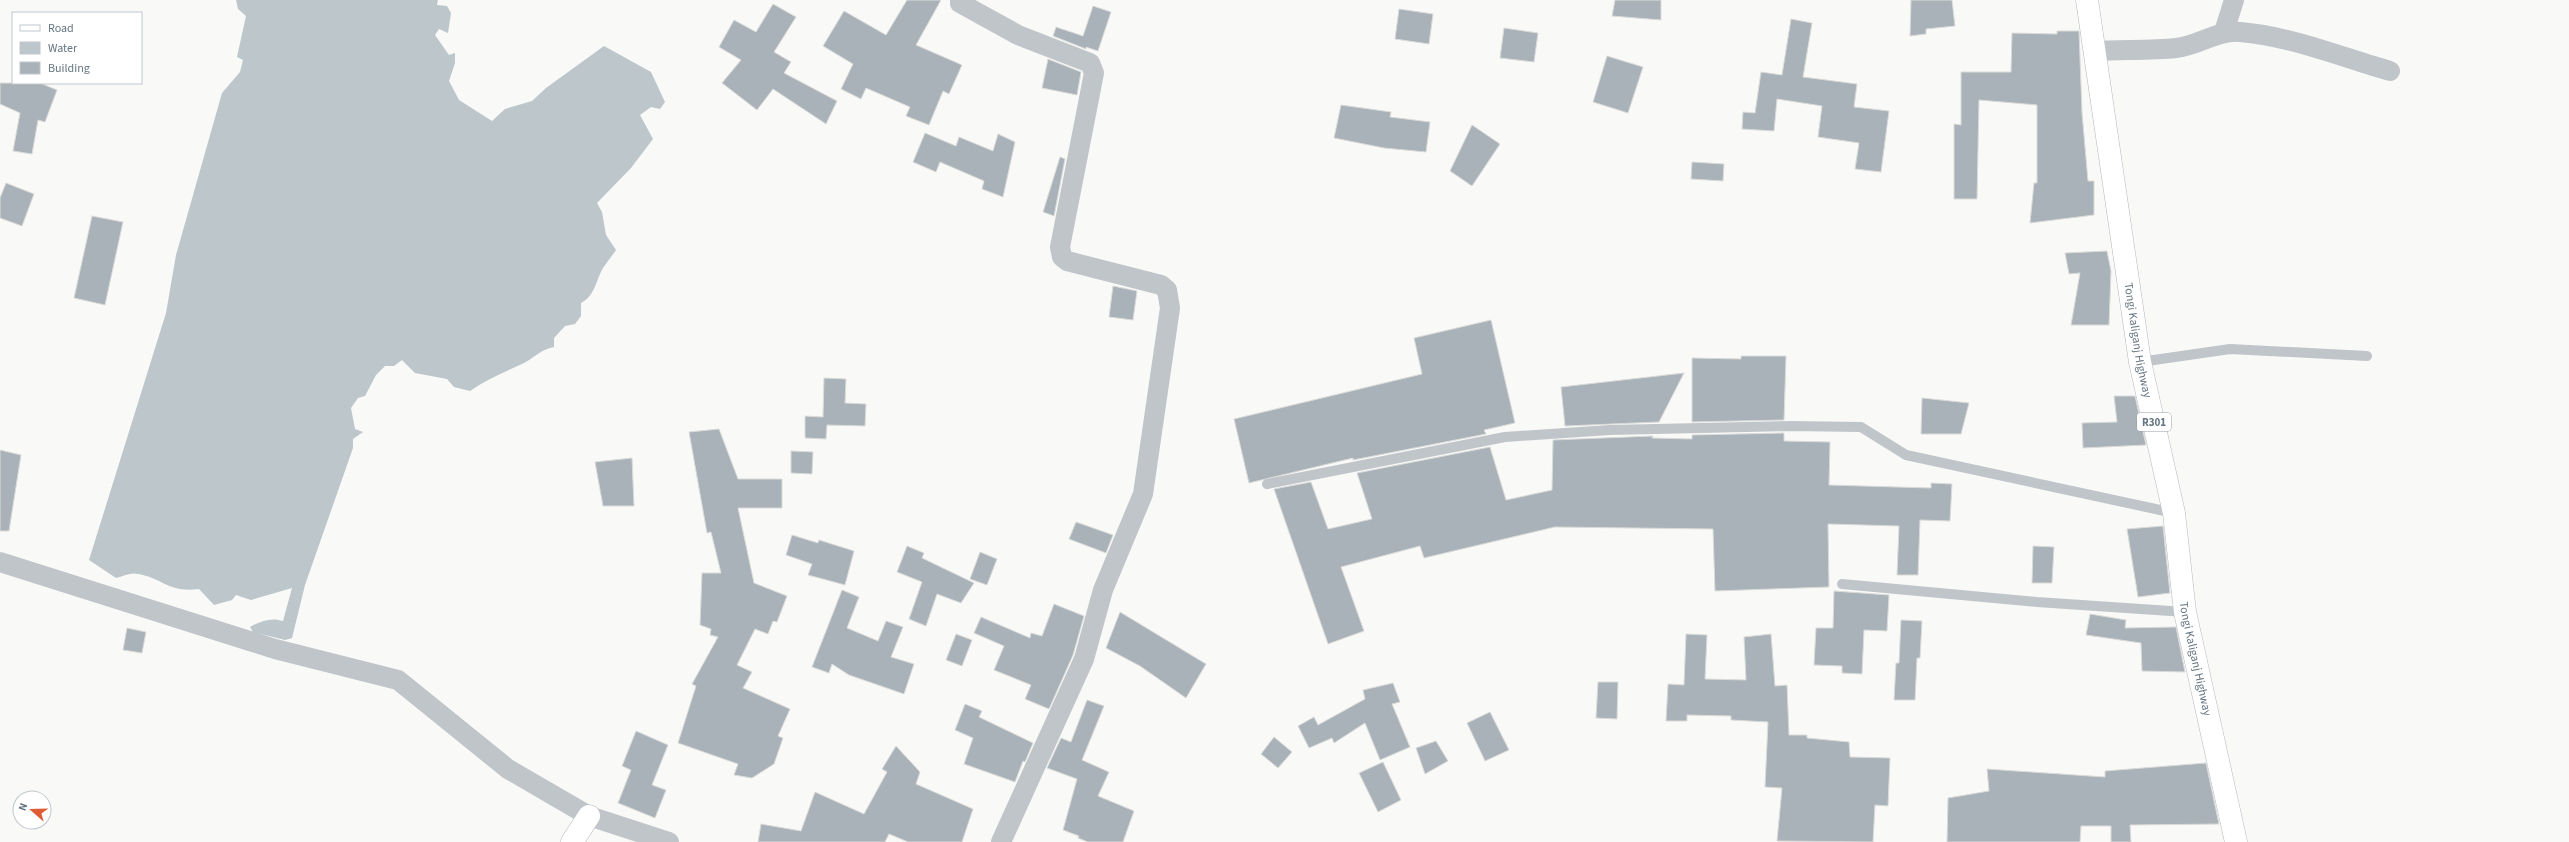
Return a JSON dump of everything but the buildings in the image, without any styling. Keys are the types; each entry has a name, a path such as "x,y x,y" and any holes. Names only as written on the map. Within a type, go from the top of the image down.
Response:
{"main road":[{"name":"Tongi Kaliganj Highway","path":"2087,0 2140,362 2174,513 2186,612 2236,842"},
{"path":"572,842 589,816"}],"street":[{"path":"960,0 960,3 974,13 1018,35 1090,63 1094,73 1060,247 1062,257 1067,261 1161,285 1167,290 1170,308 1143,494 1103,590 1084,659 1000,842"},
{"path":"2224,32 2234,0"},
{"path":"2094,51 2176,48 2209,39 2224,32 2240,32 2294,43 2390,71"},
{"path":"0,562 275,649 398,680 508,770 589,816 669,842"}],"lane":[{"path":"2140,362 2230,349 2367,356"},
{"path":"1267,484 1505,436 1626,429 1790,426 1861,428 1906,455 2174,513"},
{"path":"1842,584 2037,602 2186,612"}],"water":[{"path":"236,0 438,0 437,5 447,6 451,13 448,33 439,29 435,35 449,55 455,53 455,63 449,81 459,100 492,121 505,109 532,101 546,88 604,46 651,72 665,102 660,109 651,107 640,115 653,139 631,168 597,203 602,212 606,235 616,250 603,268 592,292 586,300 581,303 581,316 575,324 565,326 554,338 554,347 542,351 524,363 490,379 470,391 454,387 447,379 415,373 402,360 394,366 385,366 376,375 365,396 358,398 351,408 355,429 363,432 353,439 353,448 305,585 292,638 285,640 253,632 250,627 266,620 275,619 283,621 292,588 251,600 236,595 232,600 214,605 199,589 180,589 147,576 135,574 127,574 116,578 89,560 166,313 176,255 222,93 240,72 243,60 237,57 246,16 238,9"}]}
